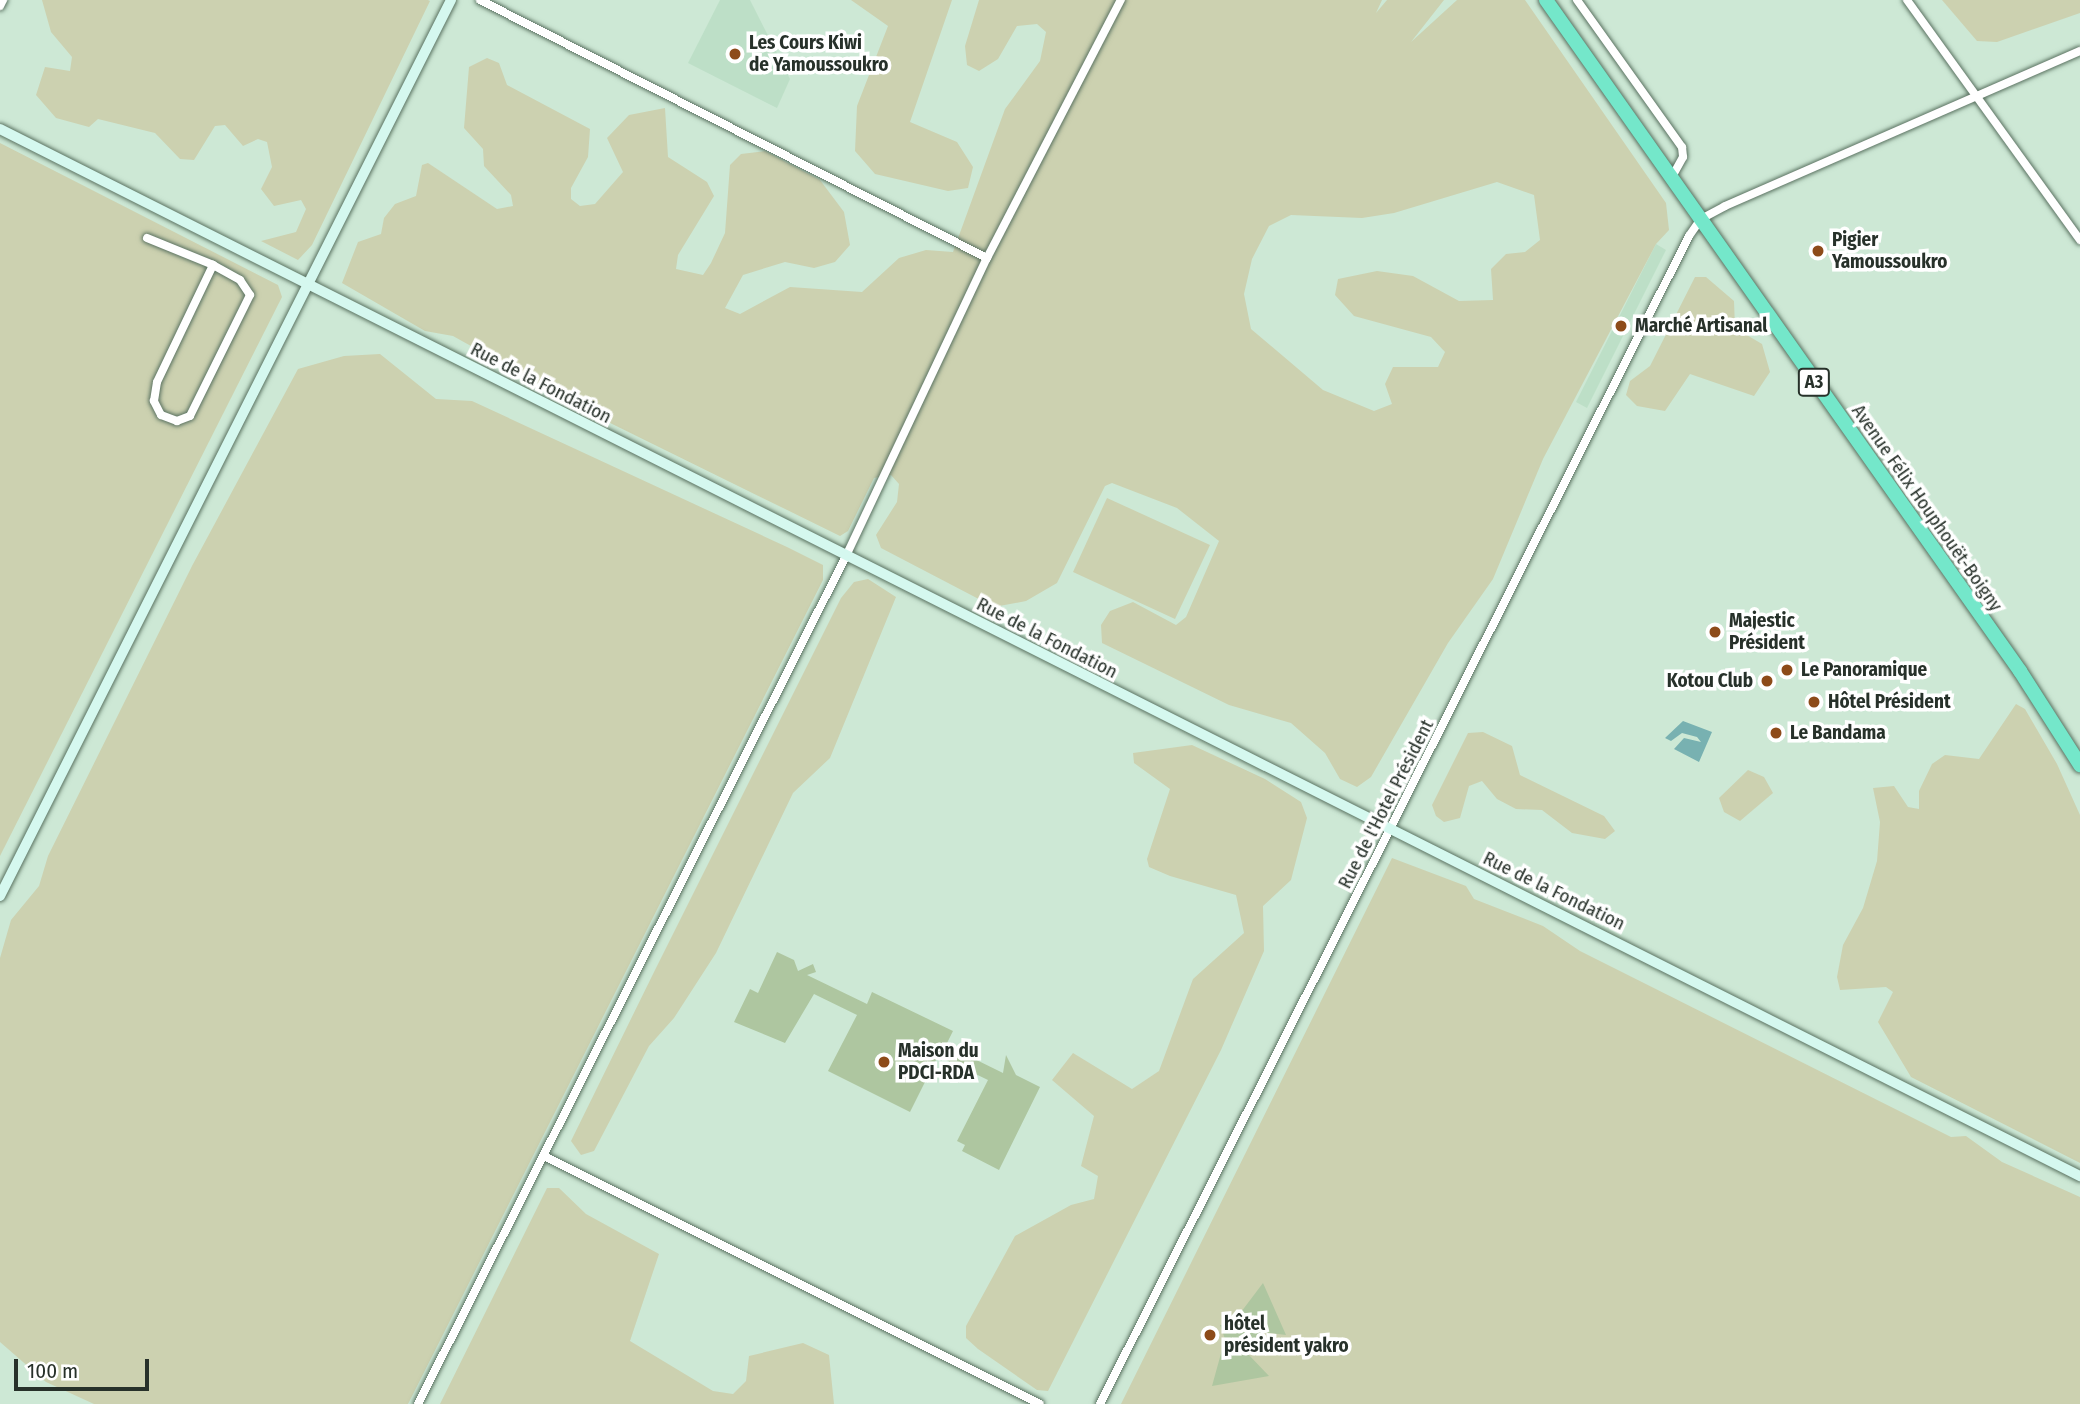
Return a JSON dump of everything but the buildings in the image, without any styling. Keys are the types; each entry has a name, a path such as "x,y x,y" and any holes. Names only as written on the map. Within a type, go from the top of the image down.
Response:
{"highway":[{"name":"Avenue Félix Houphouët-Boigny","path":"1546,0 2080,765"}],"street":[{"path":"0,6 3,0"},
{"path":"0,896 451,0"},
{"path":"480,0 987,258"},
{"path":"418,1404 546,1157 846,556 987,258 1121,0"},
{"path":"1577,0 1682,147 1683,157 1671,179"},
{"path":"1907,0 2080,240"},
{"path":"1701,219 2080,51"},
{"name":"Rue de la Fondation","path":"0,130 2080,1176"},
{"name":"Rue de l'Hotel Président","path":"1100,1404 1701,219"},
{"path":"147,238 213,265 240,280 250,295 190,416 177,421 162,415 155,401 157,382 213,265"},
{"path":"546,1157 1040,1404"}],"shaded area":[{"path":"42,0 430,1 312,245 298,260 261,241 296,232 306,209 301,200 274,206 261,189 272,167 267,142 258,139 243,146 225,125 215,126 194,160 180,159 155,133 98,119 89,127 56,118 36,95 45,67 70,71 72,57 51,32"},
{"name":"Les Cours Kiwi de Yamoussoukro","path":"720,0 750,0 790,79 777,108 688,63"},
{"path":"851,0 952,0 910,122 957,142 973,167 968,188 948,191 875,174 855,151 857,106 888,26"},
{"path":"979,0 1382,0 1376,13 1387,0 1444,0 1411,42 1457,0 1525,0 1666,203 1669,230 1656,244 1543,459 1493,579 1448,643 1371,777 1357,787 1340,779 1325,753 1291,723 1229,705 1102,643 1101,625 1110,611 1133,602 1176,625 1186,617 1219,541 1177,508 1112,483 1105,486 1057,583 1026,601 994,607 881,548 876,535 897,502 899,484 891,475 874,478 848,531 840,536 602,419 453,336 425,331 342,283 358,242 381,234 384,218 395,204 416,196 422,165 428,163 497,209 513,206 511,195 484,166 483,149 464,128 469,67 487,58 499,63 507,85 590,129 588,157 571,188 571,199 580,206 595,204 623,172 607,138 629,115 665,108 668,157 707,182 714,196 678,255 676,269 703,275 711,263 725,233 730,165 741,154 765,151 820,180 844,212 850,245 835,262 814,268 785,262 743,275 725,308 740,314 790,287 862,292 899,258 926,250 953,252 1005,109 1040,61 1046,32 1037,24 1017,26 998,59 979,71 967,65 965,46","holes":["1497,182 1534,195 1540,240 1525,252 1506,254 1491,269 1493,300 1459,301 1413,276 1377,271 1338,279 1335,295 1354,316 1431,337 1445,352 1438,367 1393,367 1385,384 1392,404 1374,411 1323,390 1251,329 1244,294 1252,259 1269,226 1291,215 1362,218 1394,213"]},
{"path":"1942,0 2080,0 2080,13 1997,42 1977,41"},
{"path":"0,143 278,285 282,297 0,856"},
{"name":"Marché Artisanal","path":"1656,244 1666,250 1587,408 1576,402"},
{"path":"1695,277 1706,277 1734,301 1735,328 1762,344 1770,372 1754,396 1690,374 1665,411 1637,406 1626,395 1630,381 1650,366"},
{"path":"380,354 436,399 472,401 787,547 823,565 823,580 408,1404 94,1404 46,1382 0,1342 0,958 11,920 39,886 48,856 192,566 298,369 344,356"},
{"path":"1107,498 1210,545 1175,619 1073,572"},
{"path":"868,579 896,597 830,758 793,793 716,953 674,1018 649,1046 594,1151 581,1155 571,1141 655,970 841,598 854,582"},
{"path":"2016,704 2025,709 2057,764 2080,815 2080,1163 1911,1077 1878,1022 1893,992 1886,987 1840,990 1837,977 1843,945 1863,908 1877,861 1880,822 1873,788 1894,786 1908,807 1919,809 1919,791 1932,764 1945,755 1979,759"},
{"path":"1483,732 1512,746 1520,775 1604,816 1615,831 1605,839 1572,833 1542,810 1516,809 1497,799 1482,781 1469,786 1460,818 1444,822 1436,816 1432,805 1468,733"},
{"path":"1192,745 1265,779 1301,802 1307,818 1291,880 1263,906 1264,951 1221,1050 1048,1391 1037,1390 978,1349 966,1338 966,1326 1015,1236 1071,1205 1094,1199 1098,1176 1081,1166 1094,1116 1052,1080 1073,1053 1132,1089 1159,1071 1193,979 1244,933 1236,895 1170,876 1149,867 1147,859 1170,789 1134,763 1133,753"},
{"path":"1748,770 1764,777 1773,793 1740,821 1724,812 1719,798"},
{"path":"1392,858 1466,886 1474,899 1543,926 1580,951 1951,1137 1966,1136 2002,1162 2080,1197 2080,1404 1121,1404"},
{"path":"547,1188 559,1188 586,1214 659,1254 630,1341 713,1391 733,1394 746,1381 749,1356 803,1343 829,1355 834,1404 440,1404"}],"water":[{"path":"1683,721 1712,732 1699,762 1674,749 1684,738 1701,742 1697,737 1682,733 1671,741 1665,738"}],"place":[{"name":"Les Cours Kiwi de Yamoussoukro","path":"735,54"},
{"name":"Pigier Yamoussoukro","path":"1818,251"},
{"name":"Marché Artisanal","path":"1621,326"},
{"name":"Majestic Président","path":"1715,632"},
{"name":"Le Panoramique","path":"1787,670"},
{"name":"Kotou Club","path":"1767,681"},
{"name":"Hôtel Président","path":"1814,702"},
{"name":"Le Bandama","path":"1776,733"},
{"name":"Maison du PDCI-RDA","path":"884,1062"},
{"name":"hôtel président yakro","path":"1210,1335"}]}
